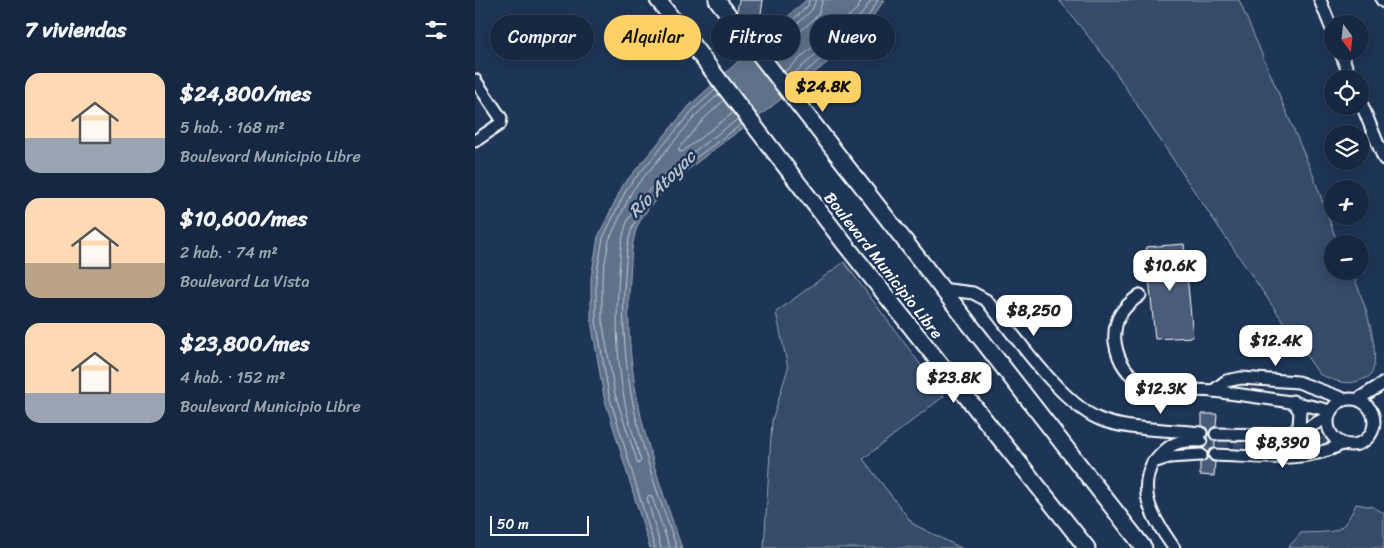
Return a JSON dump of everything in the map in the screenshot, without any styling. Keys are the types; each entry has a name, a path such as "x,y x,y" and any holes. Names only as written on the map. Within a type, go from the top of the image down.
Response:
{"main road":[{"name":"Boulevard Municipio Libre","path":"658,0 702,60 844,242 1087,548"},
{"name":"Boulevard Municipio Libre","path":"717,0 1143,547"}],"street":[{"path":"1320,0 1326,15"},
{"path":"475,80 501,118 500,124 475,141"},
{"path":"1366,115 1384,159"},
{"path":"941,289 973,293 986,300 1067,398 1099,419 1117,424 1201,437 1182,440 1167,446 1153,462 1147,482 1148,503 1156,523 1174,548"},
{"path":"1140,294 1127,304 1118,316 1114,330 1120,361 1130,375 1157,389 1213,391 1234,396 1293,401 1329,414"},
{"path":"1213,391 1226,381 1241,378 1298,382 1344,399 1357,399 1369,405 1379,414 1373,432 1363,443 1353,446 1342,444 1333,438 1328,428 1329,414"},
{"path":"1357,399 1384,383"},
{"path":"1216,434 1271,436 1303,430 1329,414 1344,399"},
{"path":"1293,401 1301,412 1299,426 1294,432"},
{"path":"1215,455 1305,456 1327,451 1342,444"},
{"path":"1153,462 1169,457 1201,455"}],"shaded area":[{"path":"1059,0 1239,0 1313,175 1324,205 1324,225 1331,225 1335,235 1324,235 1324,280 1355,280 1361,295 1370,326 1375,356 1374,367 1370,376 1350,383 1333,380 1319,374 1108,61"},
{"path":"844,262 944,396 863,459 913,524 961,548 764,548 772,421 788,368 776,312"},
{"path":"1356,504 1373,507 1384,513 1384,548 1288,548 1301,533 1329,532 1341,527 1351,515"}],"water":[{"name":"Río Atoyac","path":"806,0 884,0 874,15 810,15 810,60 830,60 678,178 648,208 639,223 634,236 631,258 630,350 641,416 649,449 682,548 650,548 604,397 591,321 591,278 598,237 623,185 690,105 740,60 800,60 800,15 789,15"}],"building":[{"path":"739,0 763,0 761,15 740,15 737,11"},
{"path":"1184,244 1193,337 1155,339 1146,247"},
{"path":"1202,414 1217,414 1216,426 1209,433 1210,438 1215,441 1215,448 1208,453 1203,448 1208,444 1208,433 1206,427 1202,426"},
{"path":"1208,457 1215,462 1214,476 1200,475 1200,463"}],"tunnel":[{"path":"1201,441 1301,444 1338,441"}]}
